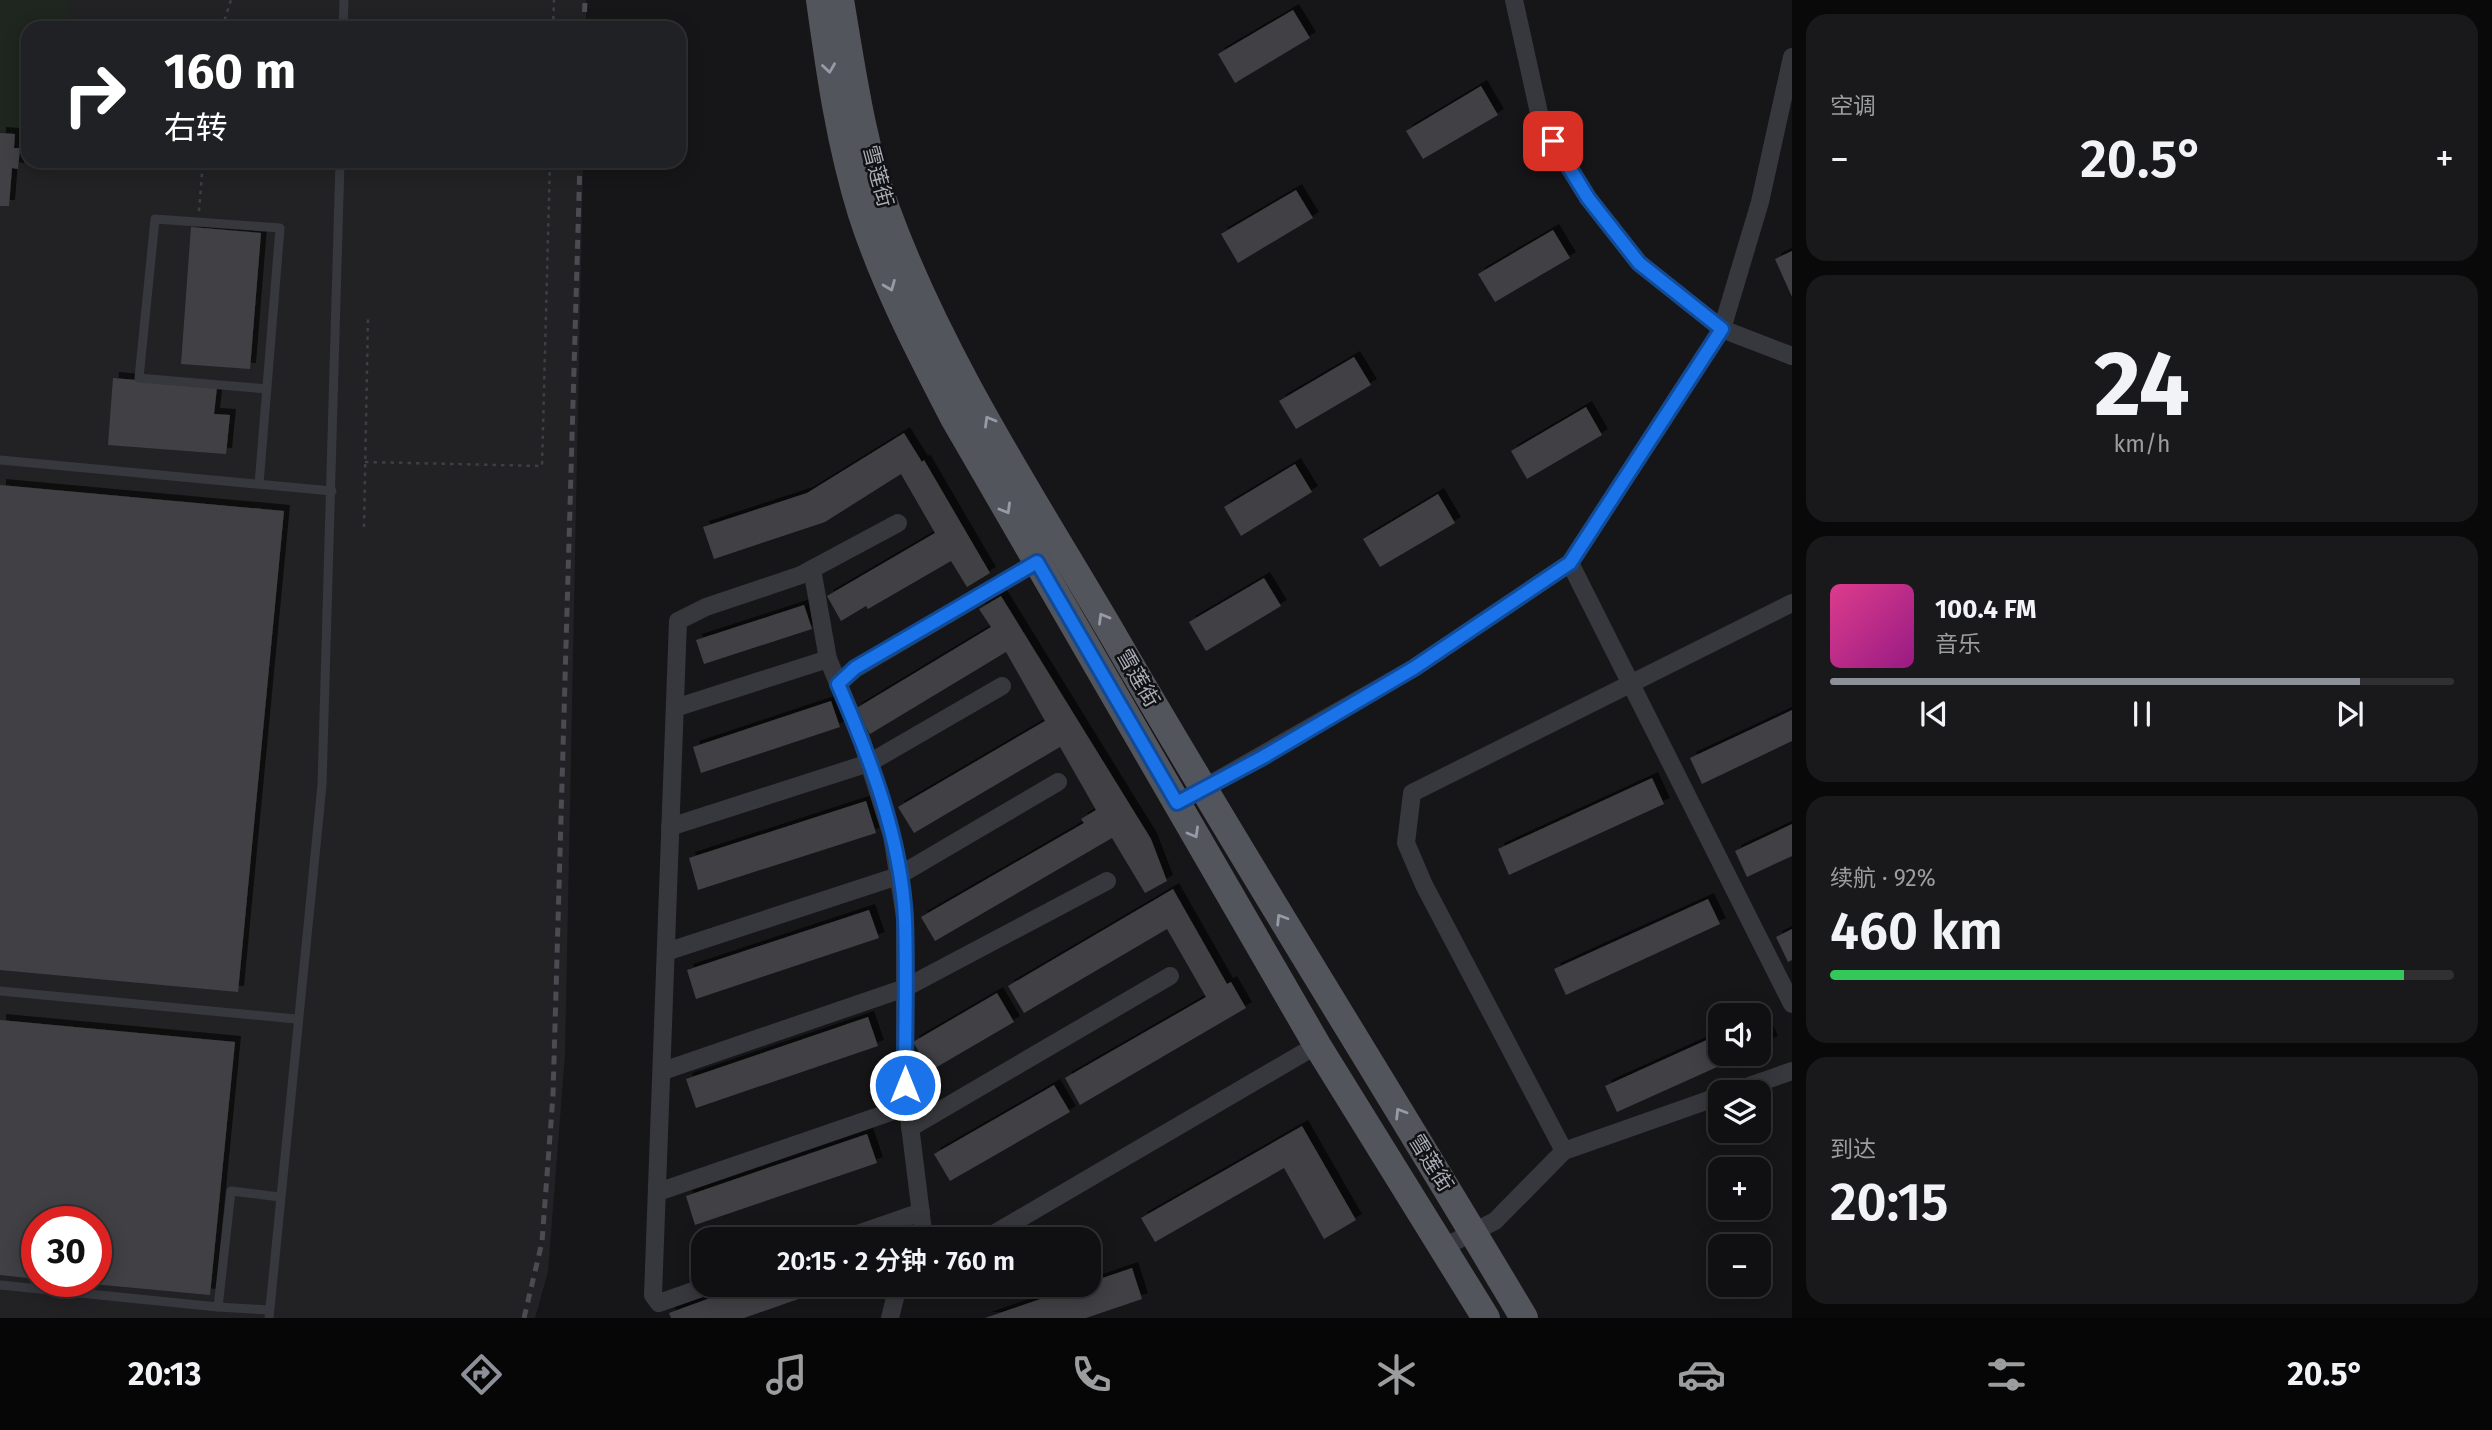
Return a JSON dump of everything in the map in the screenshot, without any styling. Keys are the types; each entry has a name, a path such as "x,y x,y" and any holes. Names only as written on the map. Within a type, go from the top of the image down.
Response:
{"main road":[{"name":"雪莲街","path":"820,0 835,108 862,214 905,323 954,418 1317,1045 1486,1318"},
{"name":"雪莲街","path":"840,0 858,103 886,210 930,313 981,408 1202,789 1524,1318"}],"street":[{"path":"1514,0 1541,122 1588,198 1639,263 1722,329 1792,356"},
{"path":"1177,803 1414,668 1570,563 1722,329 1760,202 1792,57"},
{"path":"691,1292 659,1304 653,1295 678,621 706,607 812,569 898,523"},
{"path":"838,684 855,668 1037,562"},
{"path":"1570,563 1792,1004"},
{"path":"812,569 828,659 869,763 892,836 905,917 908,1106 923,1227"},
{"path":"1564,1151 1424,885 1406,843 1412,793 1792,603"},
{"path":"675,708 828,659"},
{"path":"670,827 869,763 1002,685"},
{"path":"666,952 898,876 1058,782"},
{"path":"663,1071 905,988 953,965 1107,881"},
{"path":"910,1128 1170,976"},
{"path":"1006,1227 1317,1045"},
{"path":"1766,1080 1792,1071"},
{"path":"1444,1247 1495,1221 1564,1151 1708,1100"},
{"path":"658,1192 908,1106"},
{"path":"878,1227 921,1212"},
{"path":"890,1318 895,1297"}],"lane":[{"path":"343,21 344,0"},
{"path":"0,1285 269,1314 296,1019 322,785 340,168"},
{"path":"259,484 267,388 280,228 155,219 139,378 267,388"},
{"path":"0,460 332,491"},
{"path":"0,991 296,1019"},
{"path":"218,1307 231,1191 280,1197"}],"path":[{"path":"224,21 231,0"},
{"path":"553,21 554,0"},
{"path":"198,222 202,168"},
{"path":"365,462 542,466 550,168"},
{"path":"364,527 368,316"}],"shaded area":[{"path":"0,0 586,0 586,21 21,21 21,168 583,168 565,1054 548,1272 535,1318 0,1318"},
{"path":"0,0 70,0 68,21 21,21 21,132 0,130"}],"building":[{"path":"1293,10 1310,38 1235,83 1218,54"},
{"path":"1481,86 1498,115 1423,159 1406,131"},
{"path":"0,133 15,134 14,148 20,148 18,169 12,168 9,206 0,206"},
{"path":"1296,190 1313,218 1238,263 1221,234"},
{"path":"191,227 261,233 250,369 181,364"},
{"path":"1553,230 1570,258 1495,302 1478,274"},
{"path":"1792,251 1792,297 1775,259"},
{"path":"1354,357 1371,385 1296,429 1279,401"},
{"path":"113,378 217,387 214,414 230,415 226,454 108,445"},
{"path":"1586,407 1602,435 1527,479 1511,451"},
{"path":"904,433 922,462 924,460 990,573 967,587 951,561 868,609 866,606 841,621 827,596 935,533 901,474 825,522 714,559 703,527 807,493"},
{"path":"1295,464 1312,492 1241,536 1224,507"},
{"path":"0,485 284,511 238,992 0,970"},
{"path":"1438,494 1455,523 1380,567 1363,539"},
{"path":"1264,578 1281,606 1206,651 1189,622"},
{"path":"1001,596 1151,839 1167,881 1145,893 1112,838 935,941 921,917 1084,823 1081,819 1096,810 1060,747 914,833 898,807 1045,721 1006,652 870,734 855,709 991,627 979,609"},
{"path":"804,605 812,629 704,664 696,640"},
{"path":"831,701 840,727 701,773 693,747"},
{"path":"1792,710 1792,741 1702,784 1690,758"},
{"path":"1652,778 1664,804 1509,875 1498,849"},
{"path":"866,801 876,833 698,890 689,858"},
{"path":"1792,824 1792,856 1747,877 1735,851"},
{"path":"1173,889 1227,984 1231,982 1246,1008 1080,1105 1065,1078 1206,997 1167,929 1024,1013 1008,986"},
{"path":"1708,899 1720,924 1566,995 1554,969"},
{"path":"869,910 879,938 696,999 687,970"},
{"path":"1792,929 1792,960 1788,962 1776,937"},
{"path":"997,993 1014,1022 930,1071 913,1042"},
{"path":"868,1017 878,1046 696,1108 686,1079"},
{"path":"0,1020 235,1042 210,1295 112,1286 112,1206 21,1206 21,1277 0,1275"},
{"path":"1708,1039 1708,1066 1719,1066 1617,1112 1605,1086"},
{"path":"1054,1085 1070,1112 950,1181 934,1154"},
{"path":"1302,1126 1356,1220 1324,1239 1284,1168 1155,1242 1141,1218"},
{"path":"867,1134 877,1163 695,1225 686,1196"},
{"path":"1132,1268 1142,1299 1086,1318 985,1318 1047,1297 1101,1297 1101,1279"},
{"path":"713,1297 804,1297 744,1318 671,1318 669,1313"}],"railway":[{"path":"584,21 585,0"},
{"path":"524,1318 542,1242 553,1095 580,168"}],"route":[{"path":"905,1085 905,917 892,836 861,738 838,684 855,668 1037,562 1177,803 1263,757 1414,668 1570,563 1644,454 1722,329 1639,263 1588,198 1553,141"}]}
